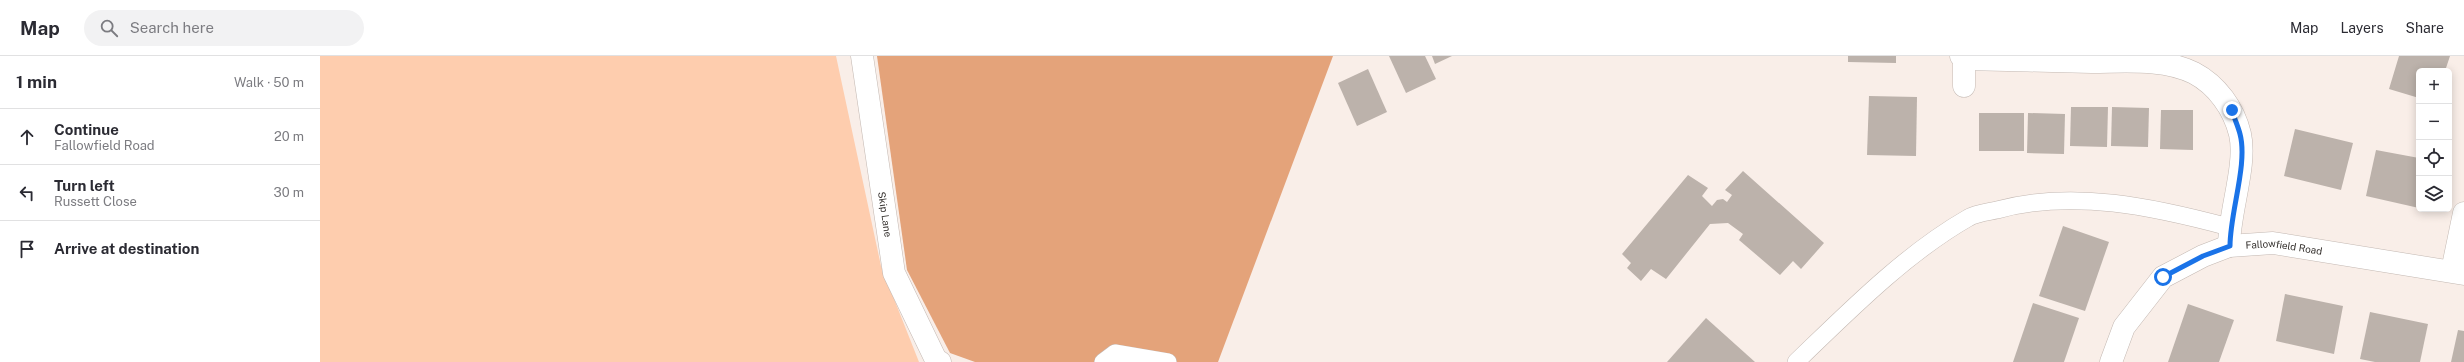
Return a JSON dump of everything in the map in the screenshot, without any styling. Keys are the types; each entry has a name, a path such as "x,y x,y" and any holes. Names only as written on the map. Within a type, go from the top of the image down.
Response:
{"street":[{"name":"Skip Lane","path":"862,56 894,273 936,360 940,362"},
{"path":"1964,86 1963,57 2157,63 2193,73 2217,90 2232,110 2240,135 2241,159 2230,236"},
{"path":"2458,272 2464,213"},
{"name":"Fallowfield Road","path":"2110,362 2124,327 2163,277 2203,256 2230,236 2458,272"}],"lane":[{"path":"1796,362 1869,292 1920,252 1969,217 2024,202 2085,200 2169,211 2230,236"},
{"path":"1103,362 1114,353 1168,362"}],"shaded area":[{"path":"320,56 836,56 881,266 919,362 320,362"},
{"path":"877,56 1333,56 1218,362 975,362 950,353 907,270"}],"building":[{"path":"1389,56 1425,56 1436,79 1406,93"},
{"path":"1432,56 1452,56 1435,64"},
{"path":"1848,56 1896,56 1896,63 1848,62"},
{"path":"2399,56 2450,56 2446,68 2416,68 2416,97 2389,89"},
{"path":"1368,69 1387,112 1357,126 1338,83"},
{"path":"1869,96 1917,97 1916,156 1867,155"},
{"path":"2071,107 2108,107 2107,147 2070,146"},
{"path":"2112,107 2149,108 2148,147 2111,146"},
{"path":"2161,110 2193,110 2193,150 2160,149"},
{"path":"1979,113 2024,113 2024,151 1979,151"},
{"path":"2028,113 2065,114 2064,154 2027,153"},
{"path":"2295,129 2353,143 2341,190 2284,176"},
{"path":"2376,150 2416,157 2416,207 2366,196"},
{"path":"1743,171 1824,243 1801,269 1793,261 1780,275 1739,240 1743,234 1728,223 1710,224 1666,279 1651,269 1641,281 1627,268 1631,263 1622,254 1688,175 1708,188 1702,196 1712,206 1717,200 1723,199 1727,202 1732,195 1725,190"},
{"path":"2063,226 2109,242 2085,311 2039,296"},
{"path":"2285,294 2343,306 2334,354 2276,341"},
{"path":"2033,303 2079,318 2064,362 2013,362"},
{"path":"2188,304 2234,320 2219,362 2168,362"},
{"path":"2370,312 2428,324 2420,362 2375,362 2360,359"},
{"path":"1706,318 1755,362 1667,362"},
{"path":"2458,330 2464,331 2464,362 2451,362"}],"route":[{"path":"2163,277 2203,256 2230,246 2230,227 2241,152 2240,135 2232,110"}]}
